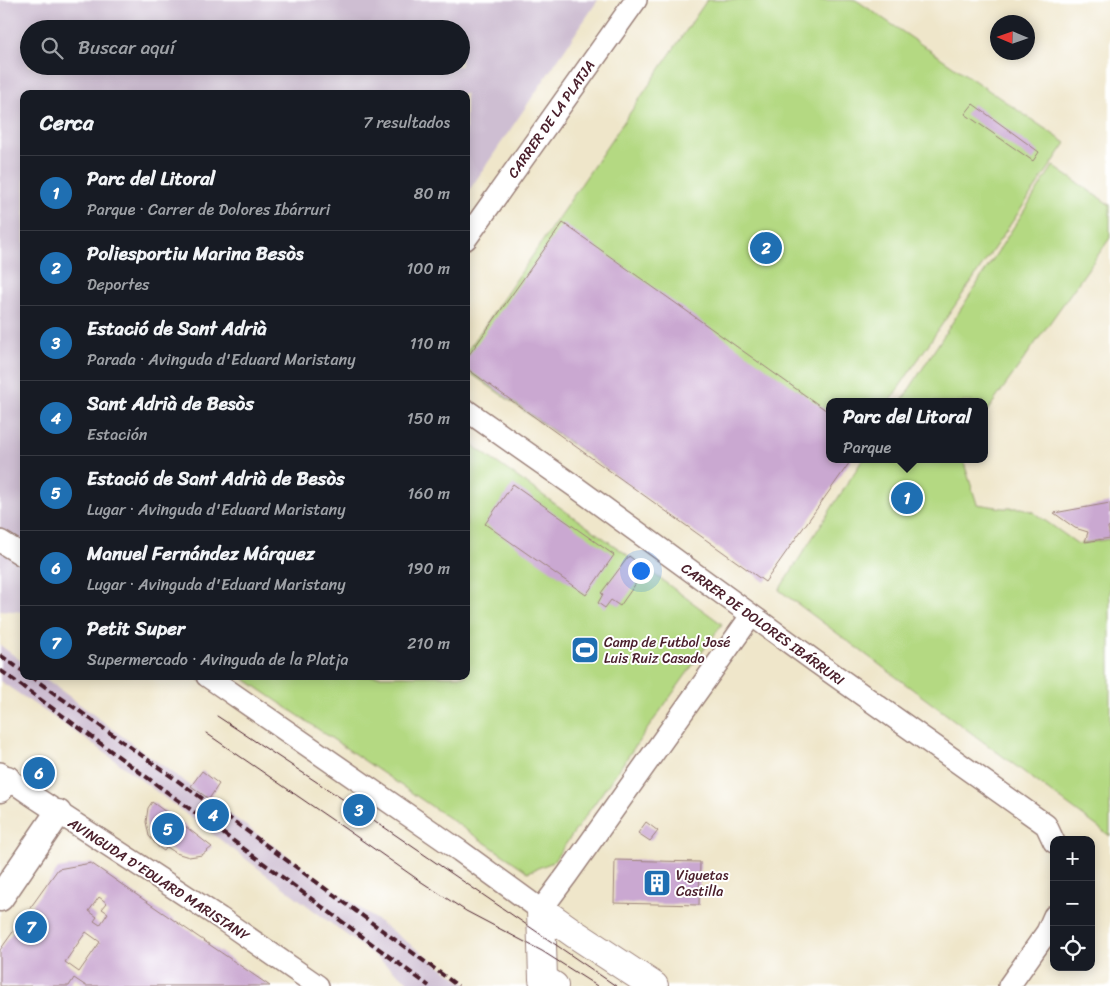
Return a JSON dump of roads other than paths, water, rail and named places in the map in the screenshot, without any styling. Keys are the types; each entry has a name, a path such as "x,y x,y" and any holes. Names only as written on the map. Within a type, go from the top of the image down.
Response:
{"main road":[{"path":"541,910 543,978 554,986"},
{"path":"541,910 654,986"}],"street":[{"name":"CARRER DE LA PLATJA","path":"470,233 636,0"},
{"name":"CARRER DE DOLORES IBÁRRURI","path":"470,413 577,488 751,616 1046,825 1051,836"},
{"path":"0,541 20,554"},
{"path":"213,680 460,851 541,910 751,616"},
{"name":"AVINGUDA D'EDUARD MARISTANY","path":"2,780 58,813 220,918 318,986"},
{"path":"0,898 58,813"},
{"path":"1009,986 1050,925"}],"tram line":[{"path":"217,716 359,810 616,986"},
{"path":"206,733 466,911 542,951 597,986"}],"railway":[{"path":"0,655 20,669"},
{"path":"0,670 429,986"},
{"path":"36,680 206,801 458,986"}],"place":[{"name":"Poliesportiu Marina Besòs","path":"766,248"},
{"name":"Parc del Litoral","path":"907,498"},
{"name":"Camp de Futbol José Luis Ruiz Casado","path":"585,650"},
{"name":"Manuel Fernández Márquez","path":"39,773"},
{"name":"Estació de Sant Adrià","path":"359,810"},
{"name":"Sant Adrià de Besòs","path":"213,815"},
{"name":"Estació de Sant Adrià de Besòs","path":"168,829"},
{"name":"Viguetas Castilla","path":"657,883"},
{"name":"Petit Super","path":"31,927"}]}
